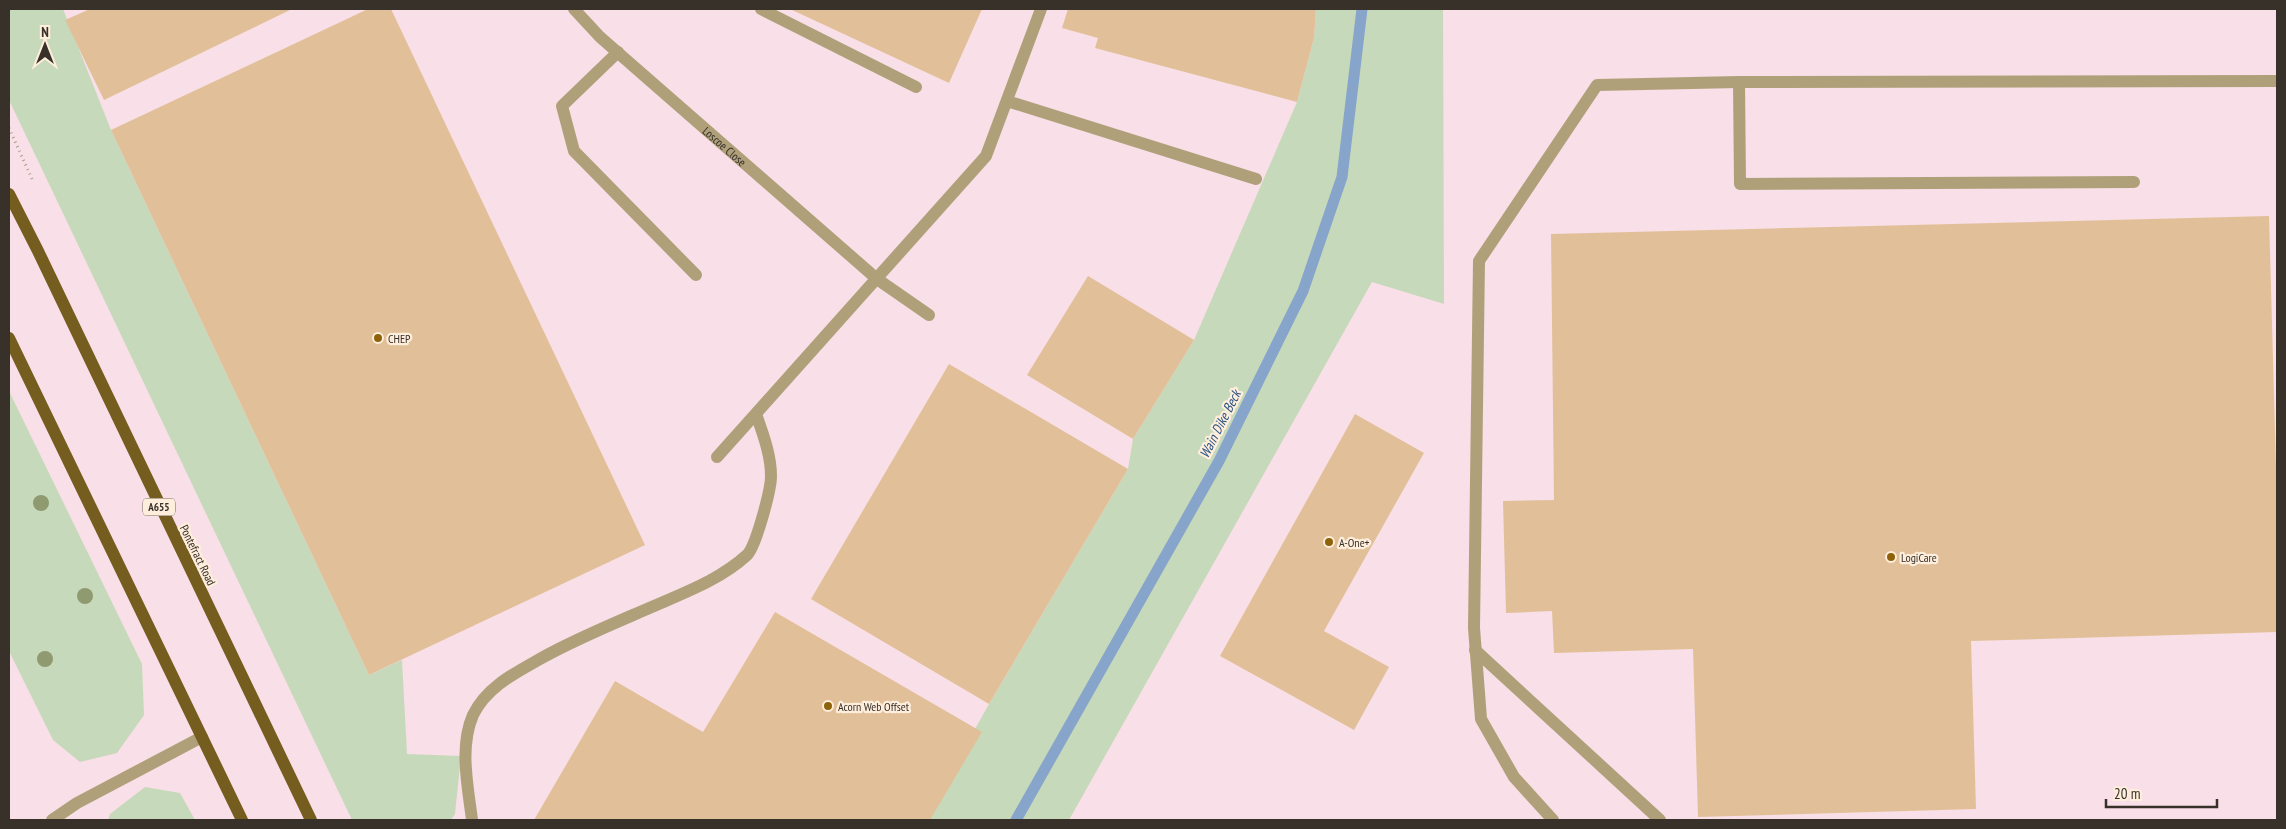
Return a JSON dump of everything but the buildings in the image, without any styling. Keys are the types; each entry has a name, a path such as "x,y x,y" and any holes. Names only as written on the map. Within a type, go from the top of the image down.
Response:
{"main road":[{"name":"Pontefract Road","path":"9,194 311,820"},
{"path":"9,338 242,820"}],"street":[{"name":"Loscoe Close","path":"574,9 600,37 877,280 929,315"},
{"path":"761,9 916,87"},
{"path":"717,457 986,156 1041,9"},
{"path":"618,52 562,106 574,152 696,275"},
{"path":"1553,820 1514,777 1481,719 1474,628 1479,261 1597,85 1739,82 2277,81"},
{"path":"1739,82 1740,184 2134,182"},
{"path":"1006,101 1256,179"},
{"path":"472,820 466,764 468,738 473,715 491,689 513,673 570,642 703,584 748,554 761,525 771,477 766,444 756,414"},
{"path":"1475,650 1660,820"},
{"path":"52,820 77,803 202,737"}],"shaded area":[{"path":"9,9 2277,9 2277,820 9,820"}],"green space":[{"path":"9,9 63,9 111,130 369,675 402,660 407,754 461,756 455,814 451,820 352,820 9,100"},
{"path":"1316,9 1443,9 1444,304 1372,282 1069,820 924,820 989,704 1128,469 1133,439 1194,340 1297,102 1314,38"},
{"path":"9,391 142,664 144,715 117,753 80,762 53,740 9,651"},
{"path":"145,787 180,793 195,820 108,820 110,814"}],"waterway":[{"name":"Wain Dike Beck","path":"1016,820 1219,461 1303,291 1342,177 1362,9"}],"place":[{"name":"CHEP","path":"378,338"},
{"name":"A-One+","path":"1329,542"},
{"name":"LogiCare","path":"1891,557"},
{"name":"Acorn Web Offset","path":"828,706"}]}
